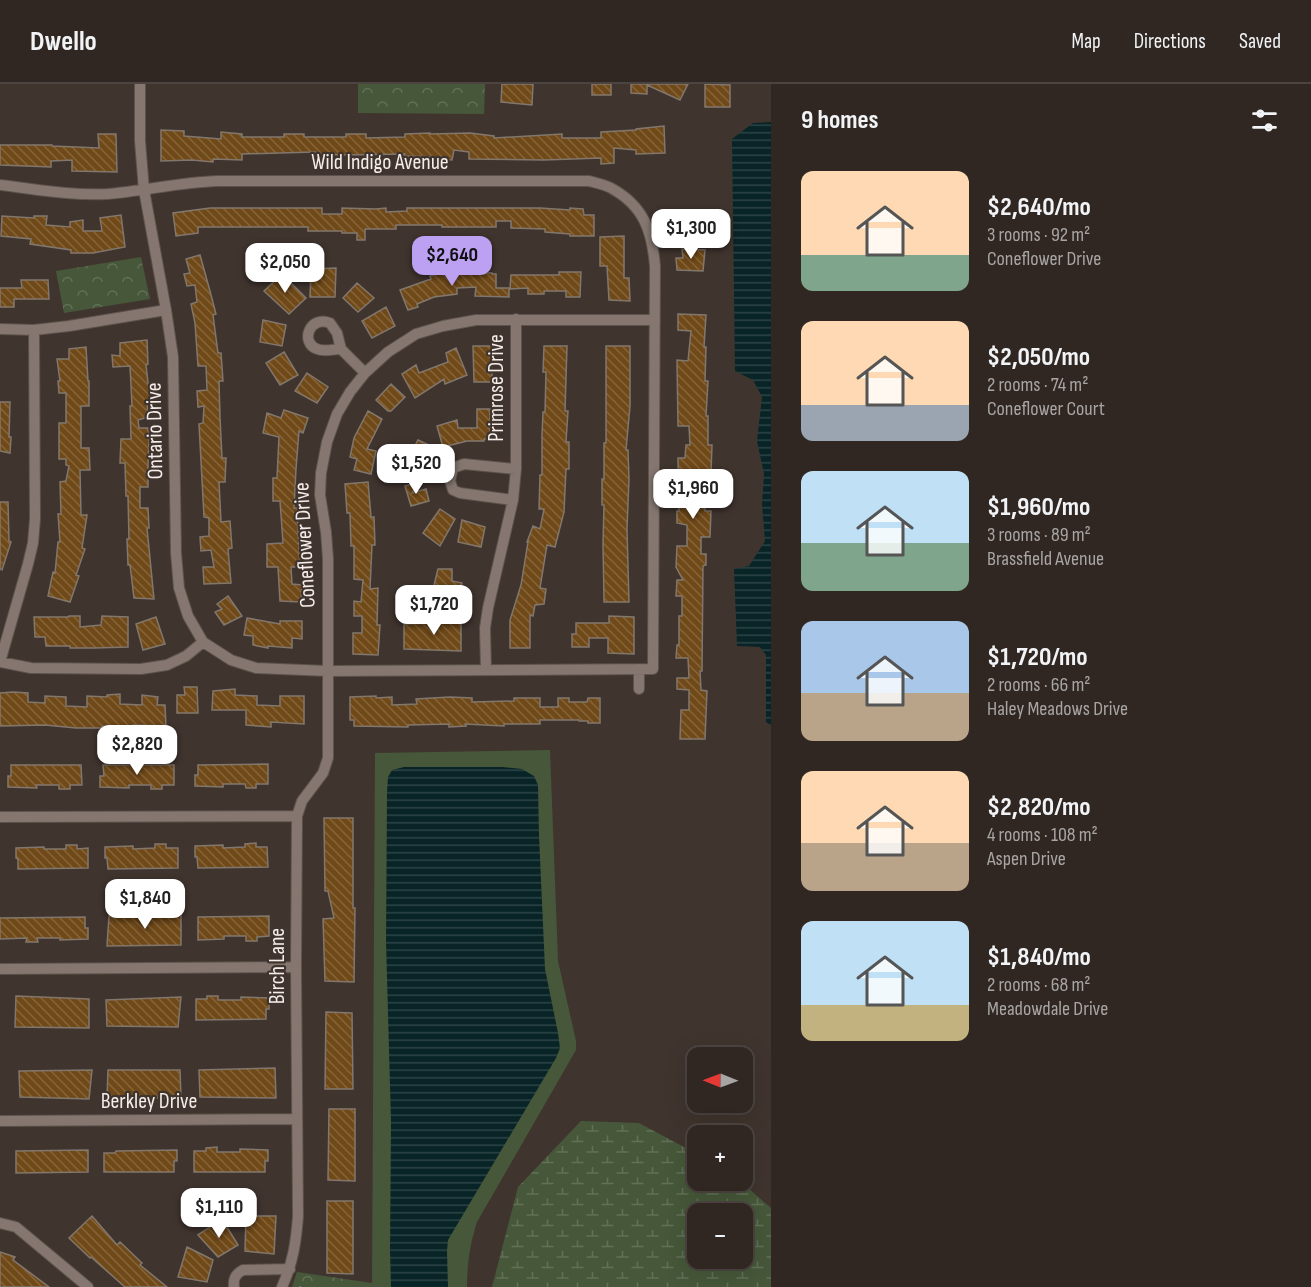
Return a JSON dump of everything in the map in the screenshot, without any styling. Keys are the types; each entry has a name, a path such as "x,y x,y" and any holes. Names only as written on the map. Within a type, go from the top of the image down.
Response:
{"street":[{"name":"Ontario Drive","path":"140,84 140,141 144,190 173,357 176,553 179,588 188,616 203,642 231,660 256,668 328,671 653,669"},
{"name":"Wild Indigo Avenue","path":"0,185 78,195 218,181 589,181 610,187 633,203 646,221 653,243 655,266 653,669"},
{"path":"0,329 33,330 69,326 166,310"},
{"name":"Primrose Drive","path":"486,670 485,628 513,501 516,469 516,319"},
{"name":"Coneflower Drive","path":"328,671 328,558 320,495 321,473 327,442 337,414 364,373 388,352 416,334 443,326 476,320 655,320"},
{"path":"33,330 35,519 33,543 0,662 31,668 141,669 167,665 186,656 203,642"},
{"path":"341,349 364,373"},
{"path":"513,501 460,493 453,490 450,481 453,468 464,464 516,469"},
{"path":"639,669 639,689"},
{"name":"Birch Lane","path":"282,1287 290,1269 298,1216 297,816 302,801 323,773 328,758 328,671"},
{"path":"0,817 297,816"},
{"path":"0,969 296,967"},
{"name":"Berkley Drive","path":"0,1121 297,1119"},
{"path":"0,1223 16,1227 88,1287"},
{"path":"234,1287 235,1278 243,1270 290,1269"}],"green space":[{"path":"358,84 485,84 484,114 358,113"},
{"path":"141,257 150,299 64,313 56,271"},
{"path":"550,750 558,961 576,1050 477,1222 469,1254 467,1287 372,1287 375,753"},
{"path":"581,1121 639,1123 687,1149 687,1191 751,1191 771,1208 771,1287 492,1287 518,1187"},
{"path":"297,1272 372,1283 372,1287 292,1287"}],"water":[{"path":"771,122 771,725 766,722 766,655 760,647 737,646 734,569 749,566 765,541 762,504 764,474 757,441 762,397 753,380 735,371 732,139 753,123"},
{"path":"404,767 522,769 534,776 538,785 545,969 560,1048 448,1240 448,1287 391,1287 391,1122 386,941 387,793 388,777 392,770"}],"building":[{"path":"502,84 533,84 532,105 501,102"},
{"path":"592,84 611,84 611,95 592,95"},
{"path":"631,84 688,84 680,100 647,85 647,94 631,93"},
{"path":"705,84 730,85 730,107 705,107"},
{"path":"664,126 665,153 636,154 636,150 614,148 614,163 601,164 601,158 469,159 469,152 454,150 452,160 438,159 438,157 404,156 405,154 346,155 315,154 315,152 242,154 242,160 213,159 213,162 161,161 161,130 184,131 184,136 221,139 221,132 242,134 242,137 284,137 284,134 304,134 304,137 346,137 346,134 366,134 366,138 405,137 405,134 470,133 494,136 494,138 562,134 562,138 601,138 601,132"},
{"path":"98,134 116,134 117,172 72,171 72,160 51,161 51,167 0,165 0,145 99,148"},
{"path":"210,208 322,208 322,214 342,214 342,208 386,208 386,212 407,211 407,208 570,210 570,208 583,209 584,215 594,215 594,236 570,236 570,234 545,232 545,229 511,228 511,221 496,221 496,227 396,225 396,229 365,229 365,240 357,240 357,233 308,231 308,227 198,227 198,233 176,236 173,213"},
{"path":"121,215 125,247 93,253 71,253 71,250 30,244 31,239 1,236 2,216 34,218 34,216 47,216 46,225 70,227 70,222 83,220 83,231 102,231 100,218"},
{"path":"624,236 624,278 629,278 630,301 609,300 607,266 600,266 600,237"},
{"path":"682,249 705,250 703,271 677,270 676,258 683,258"},
{"path":"200,255 216,314 213,315 218,353 221,353 223,381 219,381 220,417 222,458 226,458 225,482 219,482 221,522 230,521 232,548 228,549 231,583 204,584 203,567 214,567 211,550 201,551 200,537 209,536 209,518 204,517 199,424 203,423 204,406 198,407 197,391 207,390 206,366 198,366 195,323 191,304 197,302 195,285 187,286 184,274 190,273 186,259"},
{"path":"336,268 335,297 310,297 311,269"},
{"path":"455,270 455,272 496,274 496,288 509,288 509,297 475,296 476,287 457,288 457,294 434,297 408,310 400,290 431,279 430,276"},
{"path":"559,272 581,272 580,297 566,297 566,291 528,294 528,288 510,289 511,275 559,275"},
{"path":"282,274 306,298 289,314 264,291"},
{"path":"21,280 48,280 49,299 14,299 14,307 0,307 0,288 22,288"},
{"path":"357,283 374,298 358,312 343,298"},
{"path":"386,307 395,326 372,338 362,321"},
{"path":"678,314 706,315 705,381 708,381 706,416 708,416 708,445 712,445 711,473 705,473 705,511 711,511 710,537 701,537 701,554 706,554 706,565 703,566 702,671 700,671 701,690 707,691 705,739 680,739 681,710 689,710 689,690 677,689 677,678 689,678 688,658 676,658 677,645 679,645 679,616 682,616 682,596 676,596 677,580 683,580 676,567 677,546 687,546 687,525 677,523 677,511 679,511 678,458 685,458 686,445 690,445 689,426 678,426 677,360 688,361 691,331 678,330"},
{"path":"263,320 286,325 282,346 260,342"},
{"path":"147,340 148,364 146,365 150,400 147,400 148,417 138,420 139,428 148,428 148,487 140,487 140,508 148,508 149,528 147,528 154,599 134,598 130,565 128,565 128,496 126,496 125,463 120,463 121,439 131,439 130,366 113,367 112,355 120,356 120,343"},
{"path":"473,346 492,346 492,382 474,382"},
{"path":"544,346 567,346 565,411 568,411 566,442 569,442 569,469 566,469 564,512 555,547 547,545 540,588 546,589 544,604 535,605 533,616 530,615 530,648 510,648 510,620 521,585 527,542 533,526 540,529 544,509 539,509 543,412 545,412"},
{"path":"606,346 630,346 630,406 626,450 628,450 629,479 627,529 629,602 604,602 602,479 604,479 604,443 606,443"},
{"path":"86,347 89,406 81,406 81,448 89,448 90,470 80,470 81,515 87,515 82,548 85,549 70,602 48,596 53,572 55,573 58,542 60,542 58,514 61,514 60,482 66,481 69,466 66,465 66,459 59,459 59,423 66,423 66,393 59,393 57,359 69,359 69,349"},
{"path":"456,348 467,375 445,384 444,379 415,398 402,374 416,365 419,373 448,362 446,353"},
{"path":"284,352 298,375 280,385 266,363"},
{"path":"307,373 328,387 317,403 295,391"},
{"path":"391,384 405,397 391,411 388,411 376,400"},
{"path":"0,402 10,402 10,453 0,451"},
{"path":"477,409 490,409 490,439 467,441 443,447 437,426 457,420 458,428 477,428"},
{"path":"284,410 308,418 303,433 299,431 296,469 294,508 297,508 300,567 291,567 292,584 302,585 301,602 280,601 278,567 267,567 267,544 283,543 280,501 273,501 273,478 277,478 279,437 263,433 267,413 281,418"},
{"path":"368,411 382,419 367,449 376,451 371,474 354,470 357,459 350,457 354,438"},
{"path":"418,440 438,449 423,474 405,464"},
{"path":"368,482 371,517 374,517 375,545 372,545 370,589 378,588 377,625 380,625 378,655 353,654 353,633 362,633 362,616 354,616 354,601 361,602 363,580 354,579 354,546 351,546 350,513 347,513 345,484"},
{"path":"418,482 412,493 426,489 429,501 411,506 405,486"},
{"path":"0,502 8,502 9,541 11,542 2,570 0,569"},
{"path":"440,509 455,519 440,546 423,533"},
{"path":"462,520 485,527 481,547 458,542"},
{"path":"438,569 452,569 452,581 462,583 456,599 432,593"},
{"path":"228,596 242,616 224,625 215,612 222,609 217,604"},
{"path":"80,616 80,627 101,625 102,616 128,617 128,647 46,646 45,637 35,637 34,617"},
{"path":"609,616 634,617 634,654 608,653 608,638 589,638 589,647 572,647 572,634 576,634 576,623 609,623"},
{"path":"156,617 165,644 143,650 136,624"},
{"path":"247,618 280,624 280,621 302,621 302,639 292,638 292,648 268,646 268,648 253,645 253,636 244,635"},
{"path":"438,618 461,620 461,651 404,649 404,624 438,623"},
{"path":"184,687 197,687 198,713 177,713 177,695 185,695"},
{"path":"235,689 235,695 257,696 257,705 280,706 280,696 304,696 304,724 271,722 271,727 246,725 246,710 212,710 213,691"},
{"path":"0,693 28,693 28,702 45,703 45,696 66,697 66,706 87,707 87,696 107,697 107,695 120,694 120,704 142,705 142,695 158,697 157,705 165,705 166,726 76,728 45,725 0,726"},
{"path":"376,696 376,698 392,697 392,705 417,704 416,699 450,697 472,698 472,702 540,698 540,707 558,707 558,698 569,698 569,702 587,702 588,698 600,698 600,723 579,720 540,720 540,724 504,724 504,726 465,724 466,726 449,727 449,724 408,725 408,727 354,726 354,720 350,720 350,697"},
{"path":"268,764 268,784 256,784 256,788 246,788 245,784 223,784 223,787 195,786 198,765"},
{"path":"11,765 81,765 82,785 70,785 70,789 59,789 59,785 36,785 37,788 8,787"},
{"path":"103,765 174,765 174,785 162,785 162,789 151,789 151,785 129,785 129,788 100,787 100,776 104,776"},
{"path":"324,818 353,818 354,982 325,981 323,919 334,918 328,891 325,891"},
{"path":"256,843 256,847 267,847 268,867 198,868 195,846 245,847 245,844"},
{"path":"155,844 166,844 166,848 178,848 178,868 108,869 105,847 155,848"},
{"path":"66,845 77,845 77,849 88,848 88,868 18,869 16,848 66,849"},
{"path":"181,914 181,945 107,946 109,916"},
{"path":"269,916 269,936 257,937 257,941 246,941 246,936 224,936 224,939 198,940 198,917"},
{"path":"85,917 88,939 37,938 38,942 26,942 27,938 0,939 0,918"},
{"path":"16,996 89,999 89,1028 15,1027"},
{"path":"207,996 218,996 218,1000 241,1000 241,997 269,998 269,1009 266,1009 266,1019 196,1020 196,999 207,999"},
{"path":"181,997 178,1027 107,1026 106,1000"},
{"path":"326,1012 352,1013 353,1089 325,1089"},
{"path":"275,1068 276,1098 200,1097 199,1070"},
{"path":"92,1070 89,1099 20,1097 19,1071"},
{"path":"108,1070 180,1070 181,1098 107,1098"},
{"path":"329,1109 355,1109 355,1181 328,1180"},
{"path":"217,1147 217,1152 240,1152 240,1149 268,1150 265,1172 194,1172 194,1151 206,1151 206,1148"},
{"path":"88,1150 88,1172 16,1173 16,1151"},
{"path":"177,1150 174,1172 104,1172 104,1153"},
{"path":"327,1201 353,1201 353,1274 327,1273"},
{"path":"92,1216 117,1245 120,1242 142,1263 140,1265 167,1287 125,1287 90,1258 69,1238"},
{"path":"246,1216 276,1216 274,1254 245,1251"},
{"path":"222,1219 238,1245 218,1257 198,1235"},
{"path":"187,1247 213,1260 207,1282 178,1277"},
{"path":"0,1252 15,1257 13,1260 49,1287 0,1287"}]}
